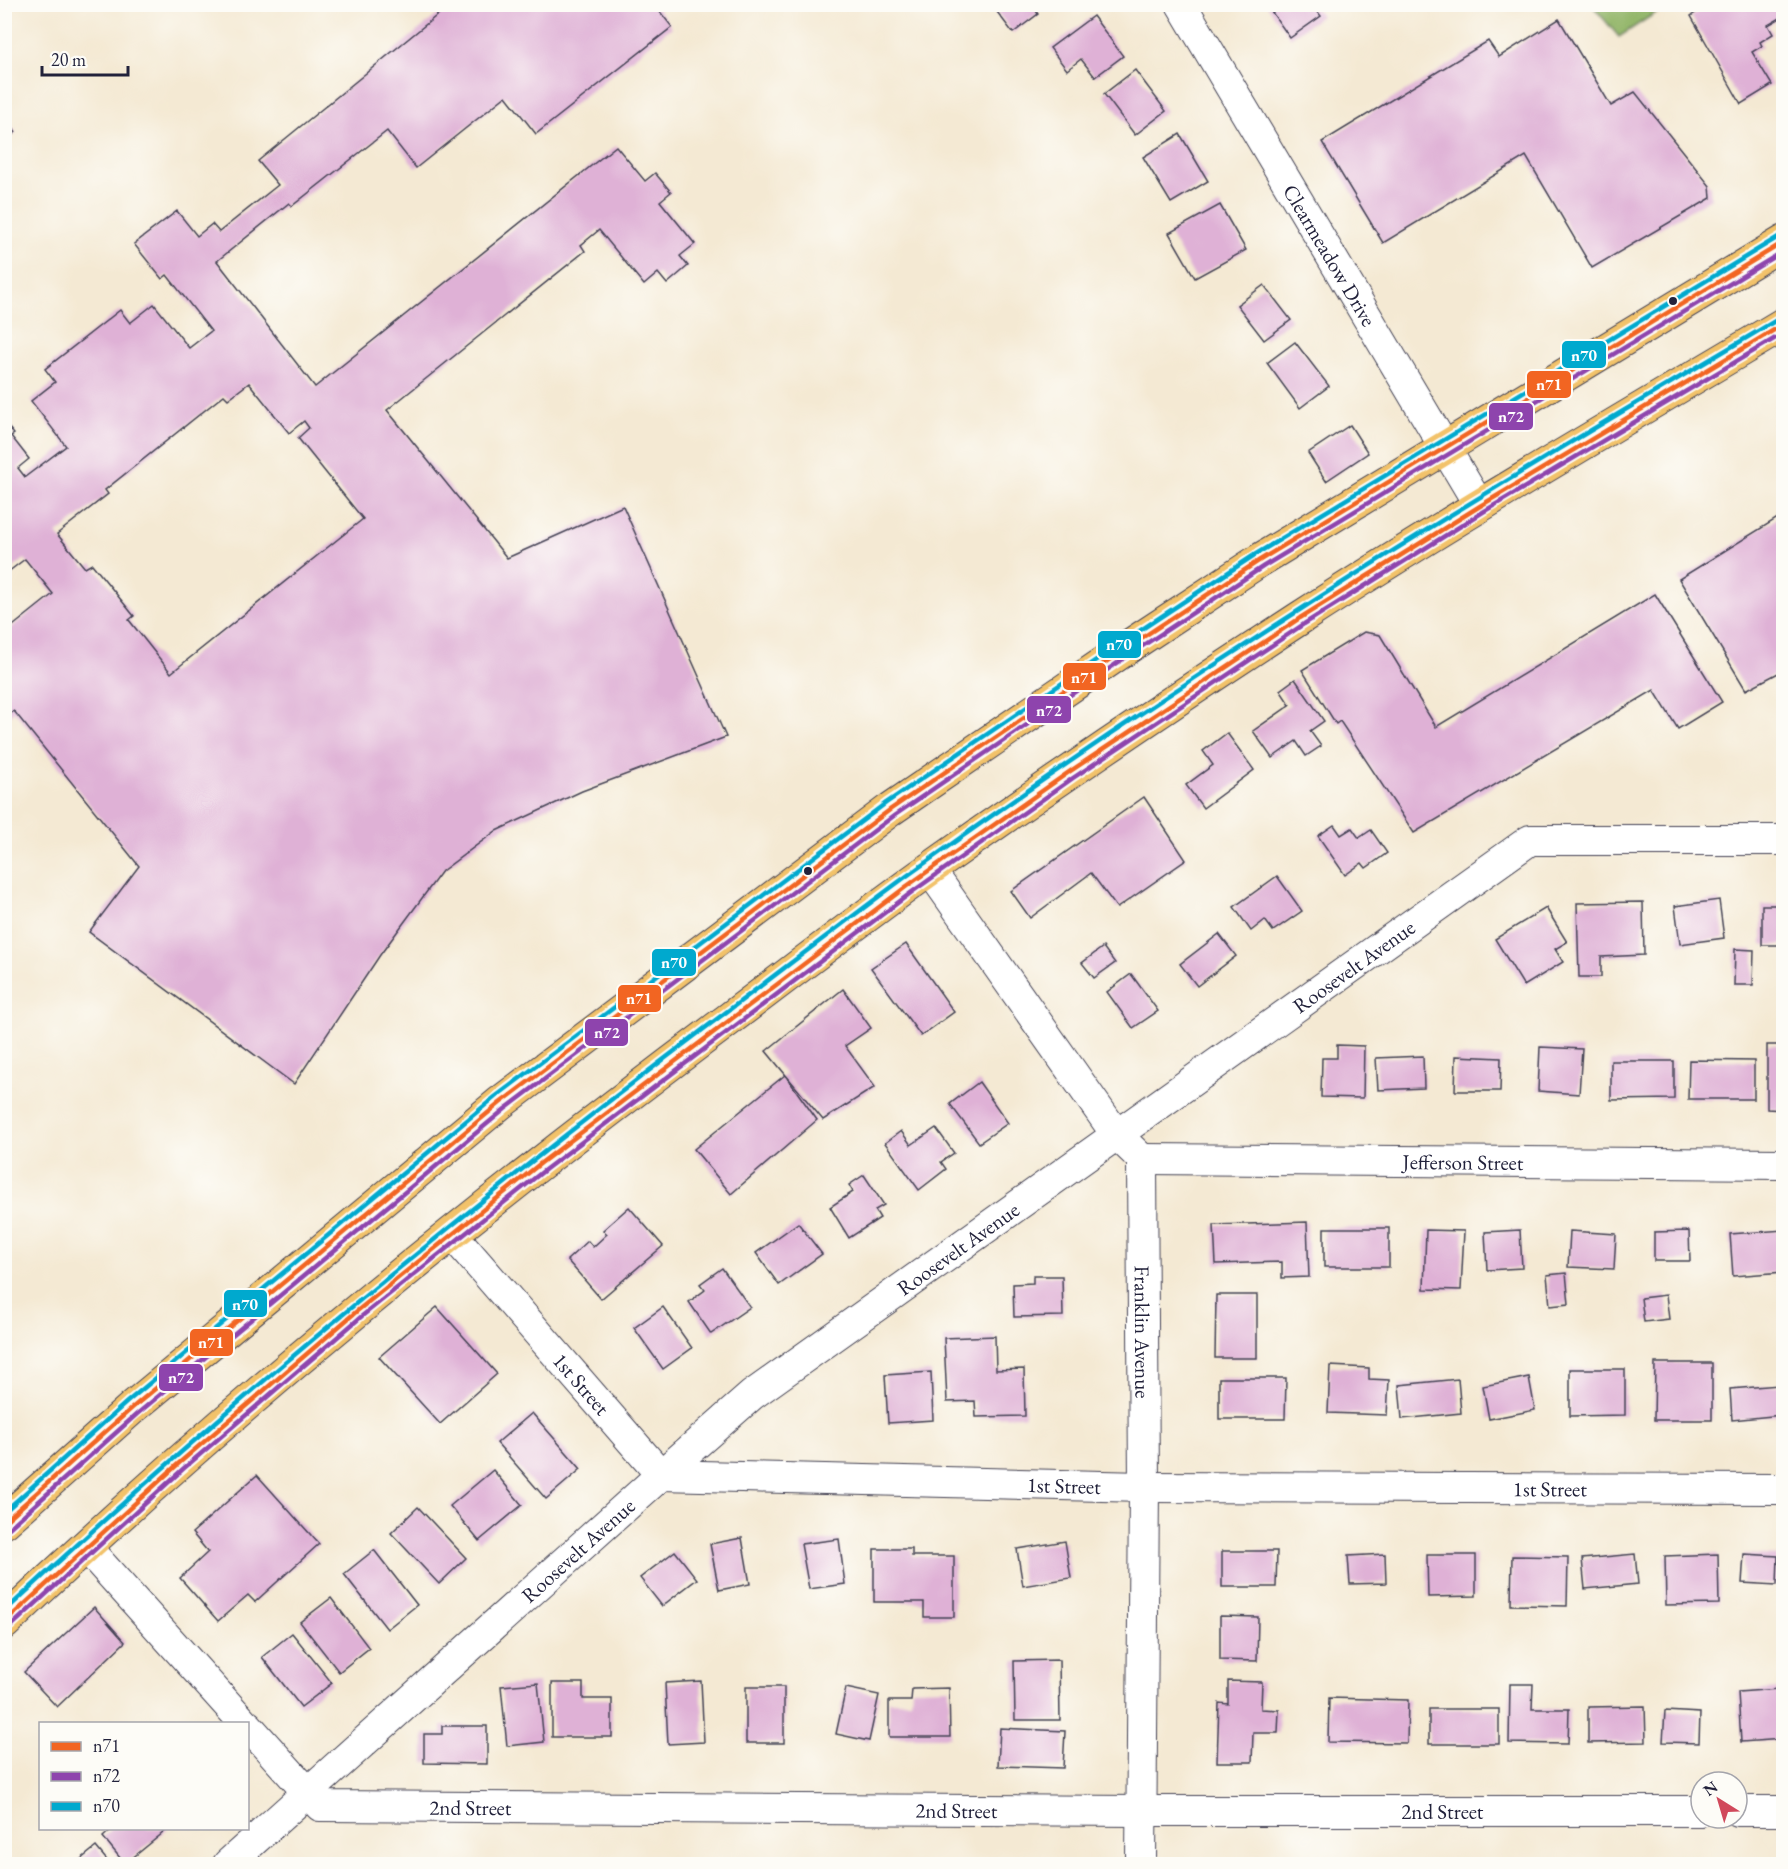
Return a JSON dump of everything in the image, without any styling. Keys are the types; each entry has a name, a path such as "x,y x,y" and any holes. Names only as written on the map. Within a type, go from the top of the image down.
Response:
{"main road":[{"path":"4,1522 132,1408 500,1103 891,809 1201,598 1444,447 1784,242"},
{"path":"4,1623 85,1546 192,1451 452,1234 616,1104 930,870 1299,619 1479,505 1784,324"}],"street":[{"name":"Clearmeadow Drive","path":"1181,4 1479,505"},
{"name":"Roosevelt Avenue","path":"228,1864 661,1474 752,1395 1530,840 1784,840"},
{"path":"930,870 1116,1134 1142,1159"},
{"name":"Jefferson Street","path":"1142,1159 1784,1164"},
{"name":"Franklin Avenue","path":"1141,1864 1144,1487 1142,1159"},
{"name":"1st Street","path":"452,1234 661,1474 1144,1487 1784,1489"},
{"name":"2nd Street","path":"85,1546 243,1722"},
{"name":"2nd Street","path":"249,1728 320,1806 1141,1811 1689,1811"},
{"path":"1749,1811 1784,1811"}],"green space":[{"path":"1592,5 1668,5 1619,37"}],"building":[{"path":"451,4 654,4 672,27 536,134 506,96 416,168 387,131 292,206 289,203 217,261 315,387 616,146 645,181 655,173 671,192 660,201 695,244 680,256 688,266 667,284 658,273 644,285 599,230 581,245 585,251 387,410 507,558 623,506 726,737 582,791 496,831 442,871 380,955 294,1084 89,932 139,866 14,711 4,719 4,633 53,594 25,559 4,575 4,422 14,434 11,436 29,459 18,468 25,477 66,446 31,401 55,382 45,369 120,310 130,323 154,304 189,348 211,331 167,275 162,279 134,244 177,211 197,236 212,224 219,232 278,185 258,161","holes":["249,383 289,433 304,421 309,428 298,438 363,519 171,673 129,620 134,616 92,564 85,568 57,534 108,494 105,490 224,395 228,399"]},
{"path":"991,4 1032,4 1038,14 1013,33"},
{"path":"1266,4 1312,4 1321,16 1290,38"},
{"path":"1709,4 1784,4 1784,16 1768,25 1773,34 1760,42 1762,46 1752,52 1772,85 1741,104 1691,16"},
{"path":"1093,16 1123,56 1095,77 1081,59 1067,70 1050,48"},
{"path":"1559,19 1611,106 1635,92 1710,186 1711,198 1592,268 1526,156 1383,243 1322,142 1488,41 1499,57"},
{"path":"1135,70 1166,111 1135,135 1104,94"},
{"path":"5,118 16,132 5,141"},
{"path":"1180,134 1208,181 1171,203 1143,157"},
{"path":"1220,205 1246,250 1195,278 1169,233"},
{"path":"1264,285 1291,320 1264,340 1237,305"},
{"path":"1295,342 1329,386 1300,408 1267,363"},
{"path":"1350,425 1368,453 1326,481 1308,453"},
{"path":"1784,514 1784,670 1746,690 1679,579"},
{"path":"1655,594 1722,702 1678,729 1654,690 1414,833 1340,721 1336,724 1302,670 1364,632 1380,635 1436,727"},
{"path":"1295,679 1324,721 1310,731 1321,746 1306,756 1296,741 1272,758 1253,731 1290,705 1280,690"},
{"path":"1227,733 1254,770 1203,808 1186,785 1213,765 1203,751"},
{"path":"1144,797 1186,860 1117,908 1091,873 1030,918 1011,891"},
{"path":"1334,825 1341,835 1352,828 1359,838 1371,830 1387,853 1366,868 1362,863 1345,875 1318,836"},
{"path":"1277,876 1302,911 1273,931 1265,920 1251,931 1234,907"},
{"path":"1719,900 1724,938 1680,944 1675,906"},
{"path":"1643,902 1644,955 1601,957 1601,977 1579,977 1577,903"},
{"path":"1762,905 1784,905 1784,945 1762,945"},
{"path":"1546,908 1567,942 1555,949 1563,962 1524,986 1495,939"},
{"path":"1219,934 1236,956 1197,986 1180,964"},
{"path":"906,944 954,1012 921,1036 871,968"},
{"path":"1103,947 1115,963 1094,978 1082,963"},
{"path":"1735,949 1754,950 1753,985 1734,985"},
{"path":"1131,974 1158,1011 1133,1028 1107,992"},
{"path":"843,989 871,1028 845,1046 875,1087 823,1120 766,1051"},
{"path":"1337,1045 1364,1046 1363,1098 1321,1097 1322,1058 1337,1058"},
{"path":"1767,1045 1784,1045 1784,1110 1767,1109"},
{"path":"1540,1047 1582,1049 1579,1094 1538,1091"},
{"path":"1423,1056 1424,1088 1378,1090 1376,1058"},
{"path":"1456,1056 1501,1058 1500,1091 1455,1091"},
{"path":"1689,1060 1754,1061 1754,1099 1688,1099"},
{"path":"1611,1061 1674,1061 1674,1099 1611,1100"},
{"path":"785,1075 817,1120 731,1194 694,1149"},
{"path":"979,1082 1008,1123 979,1143 950,1104"},
{"path":"936,1128 954,1153 941,1162 946,1169 919,1190 885,1143 901,1131 911,1145"},
{"path":"864,1175 884,1205 875,1210 880,1218 849,1238 830,1207 853,1192 849,1185"},
{"path":"629,1207 663,1246 601,1299 567,1260 588,1241 593,1247 607,1234 603,1230"},
{"path":"1307,1222 1309,1277 1282,1278 1282,1262 1216,1264 1214,1225"},
{"path":"798,1223 822,1254 779,1285 756,1253"},
{"path":"1324,1228 1389,1228 1389,1267 1324,1267"},
{"path":"1426,1230 1464,1231 1461,1290 1424,1289"},
{"path":"1520,1230 1522,1268 1487,1270 1485,1232"},
{"path":"1784,1230 1784,1272 1733,1276 1730,1234"},
{"path":"1570,1231 1616,1234 1614,1269 1568,1267"},
{"path":"1689,1231 1690,1261 1654,1261 1654,1232"},
{"path":"722,1268 750,1307 711,1334 689,1302 705,1290 700,1284"},
{"path":"1566,1273 1569,1304 1550,1306 1547,1275"},
{"path":"1033,1276 1062,1276 1063,1316 1014,1317 1013,1284 1033,1283"},
{"path":"1216,1295 1257,1295 1257,1358 1215,1358"},
{"path":"1666,1295 1669,1319 1644,1322 1641,1298"},
{"path":"437,1307 497,1374 440,1424 379,1357"},
{"path":"663,1307 692,1348 663,1369 634,1328"},
{"path":"995,1336 996,1370 1024,1369 1025,1416 976,1417 975,1401 947,1402 944,1338"},
{"path":"1655,1363 1712,1363 1712,1420 1654,1420"},
{"path":"1330,1366 1369,1368 1369,1379 1389,1380 1387,1415 1328,1413"},
{"path":"1570,1369 1625,1369 1625,1415 1570,1416"},
{"path":"931,1372 933,1420 888,1423 885,1375"},
{"path":"1529,1377 1535,1410 1489,1419 1483,1386"},
{"path":"1219,1378 1286,1378 1285,1419 1219,1419"},
{"path":"1458,1379 1461,1413 1402,1419 1399,1385"},
{"path":"1779,1385 1782,1415 1732,1420 1730,1389"},
{"path":"532,1413 581,1469 546,1499 497,1443"},
{"path":"493,1470 522,1505 479,1541 450,1506"},
{"path":"257,1475 319,1544 255,1602 248,1595 218,1621 180,1578 208,1552 192,1533"},
{"path":"418,1507 466,1558 439,1584 391,1533"},
{"path":"742,1538 750,1584 719,1590 710,1544"},
{"path":"839,1539 845,1584 809,1589 801,1544"},
{"path":"1065,1541 1071,1578 1023,1586 1017,1549"},
{"path":"874,1549 912,1549 912,1556 954,1556 954,1617 924,1617 924,1602 874,1602"},
{"path":"374,1550 417,1605 387,1629 344,1574"},
{"path":"675,1551 697,1579 662,1606 640,1578"},
{"path":"1222,1551 1277,1551 1276,1587 1222,1587"},
{"path":"1385,1554 1386,1583 1350,1584 1348,1556"},
{"path":"1635,1554 1638,1584 1585,1589 1582,1559"},
{"path":"1718,1554 1719,1604 1666,1605 1665,1556"},
{"path":"1744,1554 1778,1556 1777,1585 1742,1583"},
{"path":"1427,1555 1476,1555 1476,1596 1428,1597"},
{"path":"1512,1556 1568,1557 1567,1606 1511,1605"},
{"path":"331,1598 369,1648 339,1672 300,1622"},
{"path":"94,1607 125,1642 57,1707 24,1672"},
{"path":"1220,1616 1258,1617 1257,1661 1220,1660"},
{"path":"292,1633 332,1683 301,1707 262,1657"},
{"path":"1059,1660 1060,1720 1015,1720 1014,1661"},
{"path":"701,1681 704,1742 668,1744 665,1683"},
{"path":"1228,1681 1262,1682 1261,1709 1279,1710 1278,1733 1253,1733 1252,1762 1217,1762 1219,1703 1228,1704"},
{"path":"538,1683 544,1742 507,1746 501,1686"},
{"path":"552,1683 583,1683 583,1699 612,1699 612,1737 552,1737"},
{"path":"1510,1684 1533,1684 1532,1709 1569,1709 1568,1744 1509,1743"},
{"path":"746,1687 784,1687 784,1743 746,1743"},
{"path":"846,1688 879,1695 869,1741 836,1734"},
{"path":"949,1688 950,1737 889,1737 889,1701 911,1701 912,1689"},
{"path":"1779,1689 1781,1707 1784,1707 1784,1739 1741,1742 1738,1692"},
{"path":"1329,1698 1408,1700 1407,1743 1328,1742"},
{"path":"1645,1706 1646,1742 1588,1743 1588,1707"},
{"path":"1429,1709 1499,1709 1499,1744 1429,1744"},
{"path":"1665,1711 1700,1713 1699,1743 1663,1742"},
{"path":"442,1726 487,1726 487,1764 424,1763 424,1734 442,1734"},
{"path":"1000,1728 1065,1731 1063,1768 998,1766"},
{"path":"111,1830 167,1830 125,1864 103,1837"},
{"path":"96,1847 110,1864 75,1864"}],"transit line":[{"name":"n70","path":"4,1512 127,1402 495,1097 886,803 1256,554 1780,236"},
{"name":"n71","path":"4,1522 132,1408 500,1103 891,809 1260,560 1784,242"},
{"name":"n72","path":"9,1528 137,1414 505,1109 895,815 1264,566 1784,251"},
{"name":"n70","path":"4,1612 258,1385 345,1312 611,1100 904,878 1099,742 1357,573 1780,318"},
{"name":"n71","path":"4,1623 178,1464 357,1311 541,1163 907,886 1069,772 1300,618 1480,506 1784,324"},
{"name":"n72","path":"9,1628 183,1469 362,1316 546,1169 912,892 1073,778 1304,624 1483,512 1784,333"}]}
